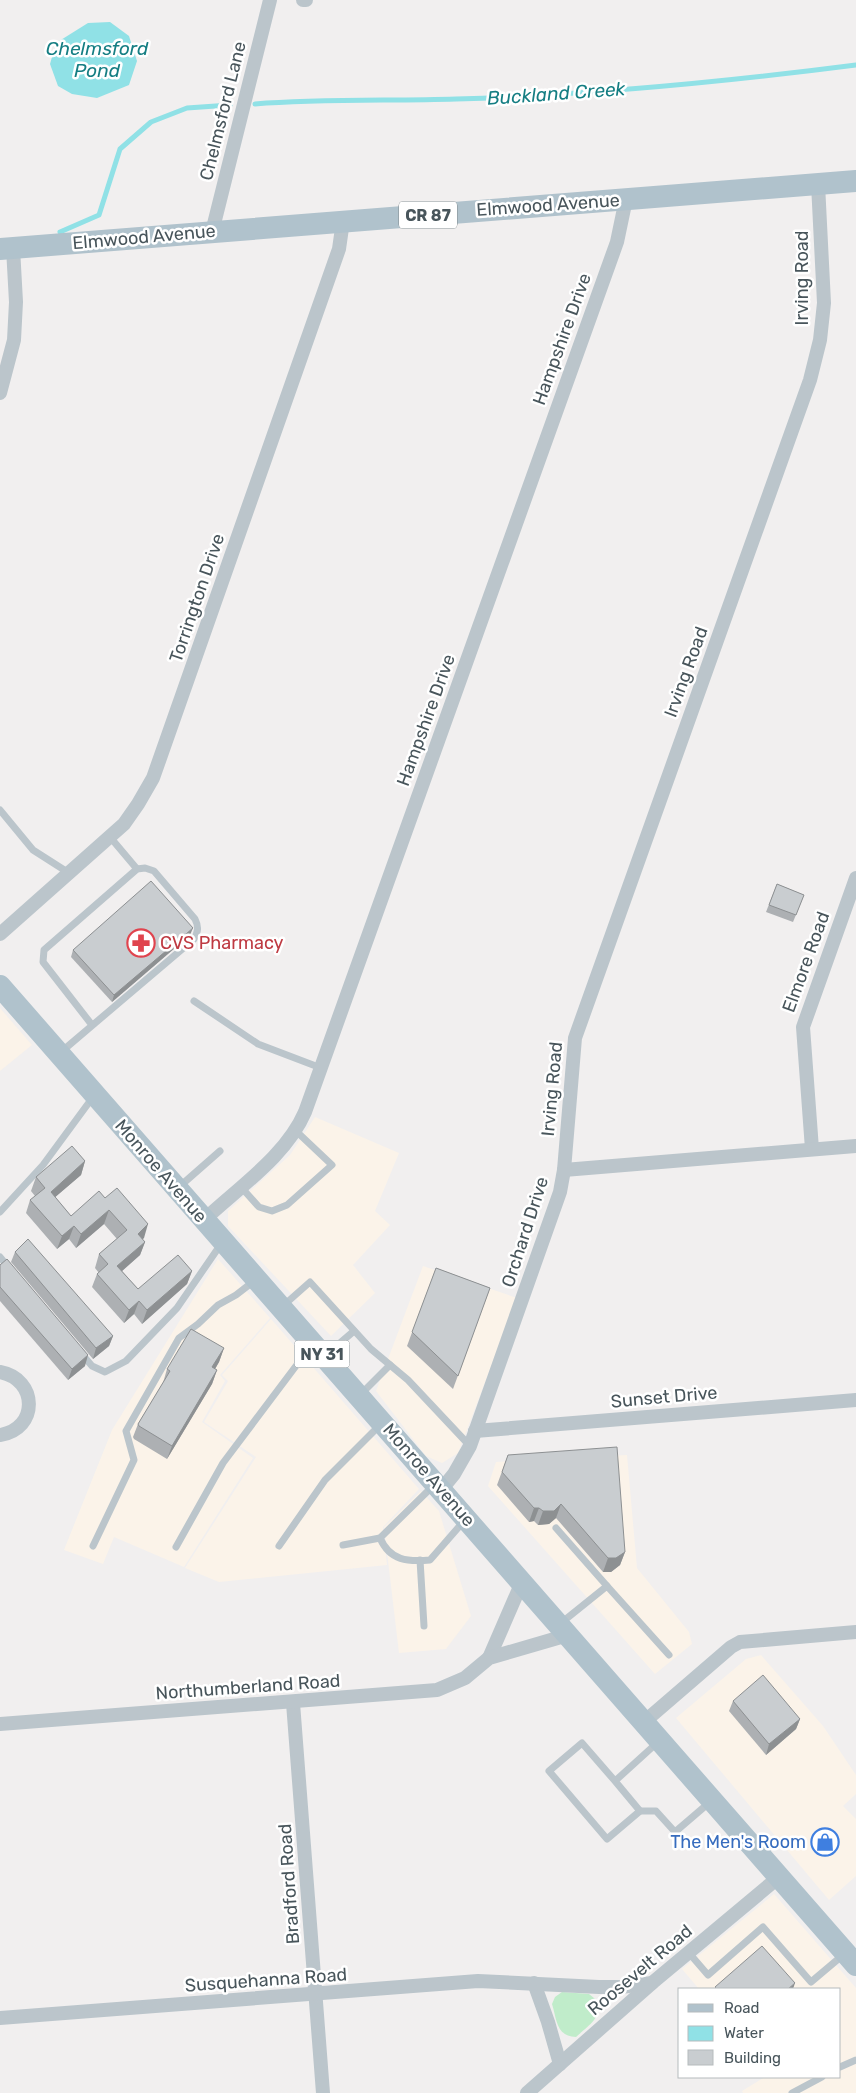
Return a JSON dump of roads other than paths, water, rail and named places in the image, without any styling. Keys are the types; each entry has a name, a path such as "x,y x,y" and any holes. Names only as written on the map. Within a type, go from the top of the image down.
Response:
{"main road":[{"name":"Elmwood Avenue","path":"7,248 856,181"},
{"name":"Monroe Avenue","path":"0,986 851,1959"}],"street":[{"name":"Chelmsford Lane","path":"212,232 270,0"},
{"name":"Irving Road","path":"564,1170 575,1038 810,380 820,340 824,303 818,184"},
{"name":"Hampshire Drive","path":"204,1220 281,1150 296,1131 321,1068 617,242 626,199"},
{"name":"Torrington Drive","path":"0,934 124,824 138,804 158,764 339,249 343,221"},
{"path":"0,393 14,340 16,302 7,248"},
{"name":"Elmore Road","path":"812,1149 803,1027 856,878"},
{"name":"Orchard Drive","path":"438,1486 454,1474 470,1446 560,1192 564,1170 856,1146"},
{"path":"0,1372 11,1374 20,1380 26,1388 29,1398 28,1413 20,1426 12,1432 0,1435"},
{"name":"Sunset Drive","path":"475,1431 856,1400"},
{"name":"Northumberland Road","path":"489,1658 522,1582"},
{"name":"Northumberland Road","path":"0,1724 293,1703 437,1690 465,1678 489,1658 564,1630"},
{"path":"644,1722 731,1647 740,1642 856,1632"},
{"name":"Bradford Road","path":"293,1703 323,2093"},
{"name":"Roosevelt Road","path":"528,2093 652,1983 779,1877"},
{"name":"Susquehanna Road","path":"0,2018 478,1981 621,1987 652,1983"},
{"path":"534,1983 560,2064"}],"lane":[{"path":"0,810 33,850 69,873"},
{"path":"110,837 137,869"},
{"path":"58,1054 194,939 198,932 198,925 195,919 154,871 145,868 137,869 44,950 43,962 92,1025"},
{"path":"194,1001 258,1044 321,1068"},
{"path":"0,1212 43,1165 95,1095"},
{"path":"241,1186 259,1207 272,1211 287,1205 332,1165 296,1131"},
{"path":"177,1189 220,1151"},
{"path":"74,1344 92,1366 105,1372 126,1361 177,1308 223,1241"},
{"path":"0,1257 12,1271"},
{"path":"93,1546 134,1460 126,1431 179,1338 198,1324 218,1305 236,1295 256,1279"},
{"path":"281,1308 310,1282 371,1349 408,1380 470,1446"},
{"path":"176,1547 223,1463 319,1350 354,1331"},
{"path":"359,1396 390,1365"},
{"path":"280,1546 325,1480 382,1423"},
{"path":"343,1544 380,1538 438,1486"},
{"path":"380,1538 384,1547 398,1559 408,1561 430,1560 467,1518"},
{"path":"556,1528 669,1654"},
{"path":"420,1560 424,1626"},
{"path":"564,1630 607,1586"},
{"path":"614,1781 660,1740"},
{"path":"640,1811 582,1743 549,1771 607,1839 640,1811 656,1811 675,1832 712,1800"},
{"path":"689,1953 708,1975 763,1927 811,1982 851,1959"},
{"path":"841,2067 856,2060"},
{"path":"792,2093 820,2078"}],"water":[{"name":"Chelmsford Pond","path":"110,22 129,36 137,61 129,85 97,98 72,94 58,86 50,64 56,43 88,23"}],"waterway":[{"name":"Buckland Creek","path":"255,104 456,99 606,91 757,77 856,65"},
{"name":"Buckland Creek","path":"60,232 99,215 120,149 151,122 187,108 230,105"}],"place":[{"name":"CVS Pharmacy","path":"141,943"},
{"name":"The Men's Room","path":"825,1842"}]}
